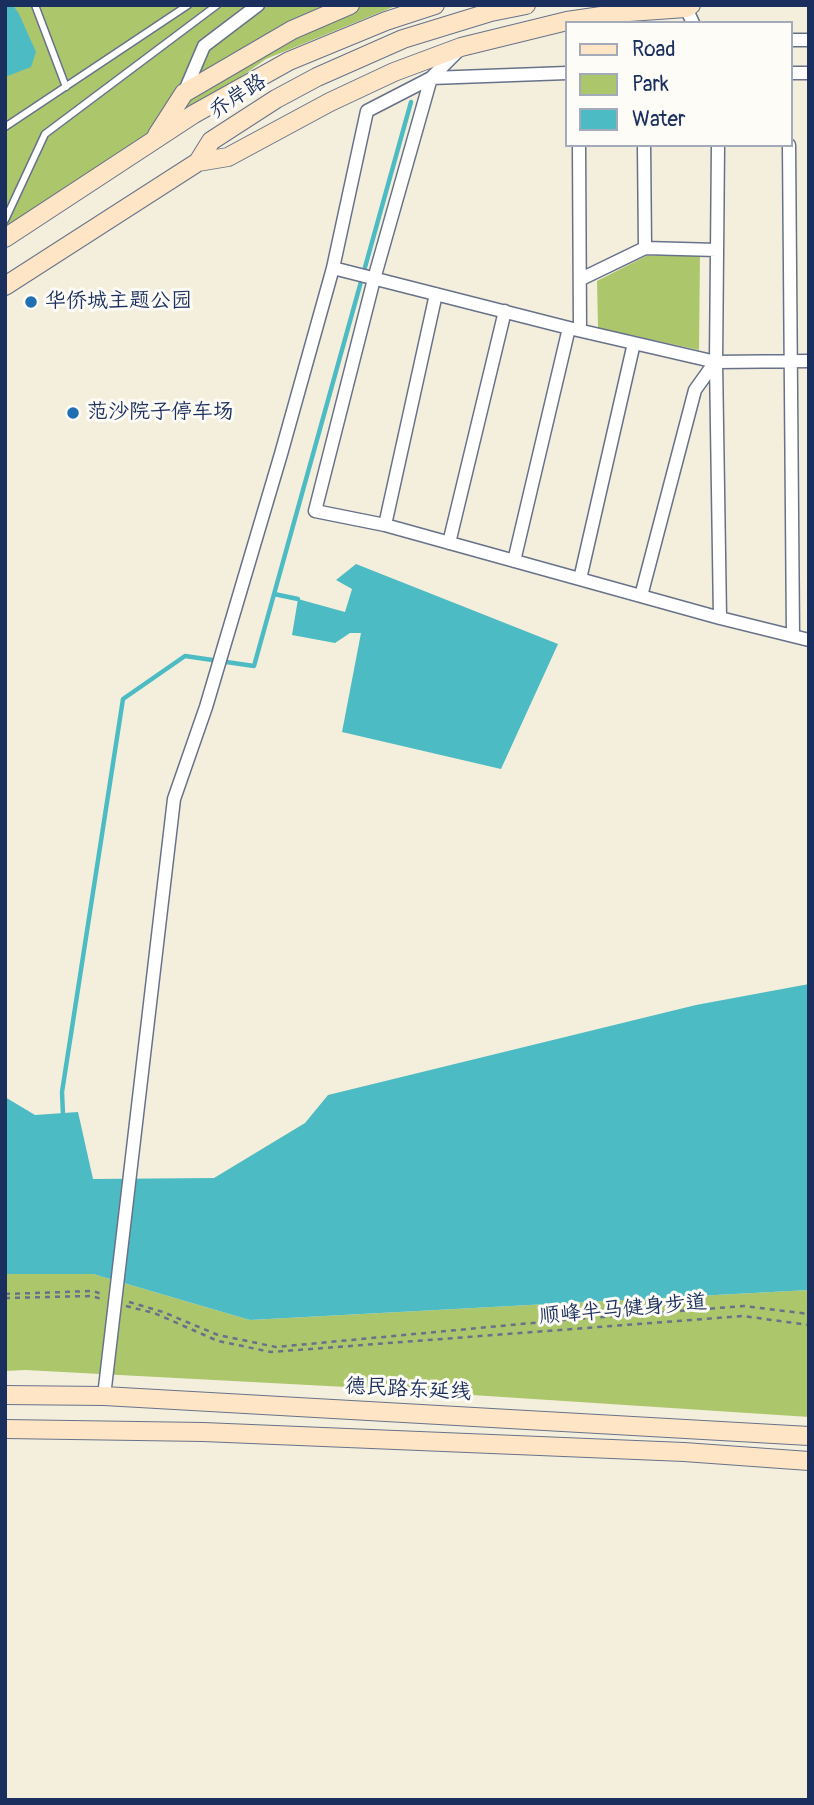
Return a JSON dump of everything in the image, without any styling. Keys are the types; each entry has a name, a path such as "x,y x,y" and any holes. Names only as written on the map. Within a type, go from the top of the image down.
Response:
{"street":[{"path":"153,142 184,93 204,46 258,5"},
{"path":"184,93 292,30 350,5"},
{"name":"乔岸路","path":"5,238 194,114 289,61 386,21 435,5"},
{"name":"乔岸路","path":"5,286 198,162 211,141 286,93 403,39 491,12 526,5"},
{"path":"567,21 629,12 690,12"},
{"path":"198,162 228,157 330,102 461,47 566,21"},
{"path":"367,111 432,78 461,47"},
{"path":"432,78 566,73"},
{"path":"432,78 374,279 314,510 386,526 809,640"},
{"path":"104,1396 174,799 206,707 339,269 371,83"},
{"path":"514,561 574,329 581,279 579,147"},
{"path":"644,147 645,248"},
{"path":"718,147 716,362 720,618"},
{"path":"789,147 793,636"},
{"path":"581,279 645,248 717,250"},
{"path":"339,269 716,362 809,361"},
{"path":"386,526 436,294"},
{"path":"449,543 505,312"},
{"path":"580,579 634,343"},
{"path":"641,596 695,390 716,362"},
{"name":"德民路东延线","path":"5,1395 104,1396 809,1436"},
{"path":"5,1429 244,1434 684,1452 809,1461"}],"lane":[{"path":"35,5 66,87"},
{"path":"5,127 188,5"},
{"path":"5,220 46,134 217,5"}],"path":[{"path":"5,1296 91,1296 116,1300 163,1312 218,1335 276,1347 744,1306 809,1314"},
{"name":"顺峰半马健身步道","path":"116,1300 154,1312 218,1341 271,1352 743,1316 809,1325"}],"green space":[{"path":"5,5 398,5 266,59 122,162 5,238"},
{"path":"700,253 699,350 598,328 597,281 646,256"},
{"path":"5,1274 93,1274 250,1320 809,1290 809,1417 365,1388 5,1371"}],"water":[{"path":"5,5 13,5 19,14 36,52 31,67 5,77"},
{"path":"356,564 558,644 501,769 342,732 361,633 350,633 335,643 292,635 298,599 345,612 352,589 336,580"},
{"path":"809,984 809,1290 250,1320 93,1274 5,1274 5,1097 35,1115 78,1112 93,1179 214,1178 305,1123 328,1095 696,1005"}],"waterway":[{"path":"63,1115 62,1092 123,699 185,656 254,666 411,102"},
{"path":"274,594 298,599"}],"place":[{"name":"华侨城主题公园","path":"31,302"},
{"name":"范沙院子停车场","path":"73,413"}]}
